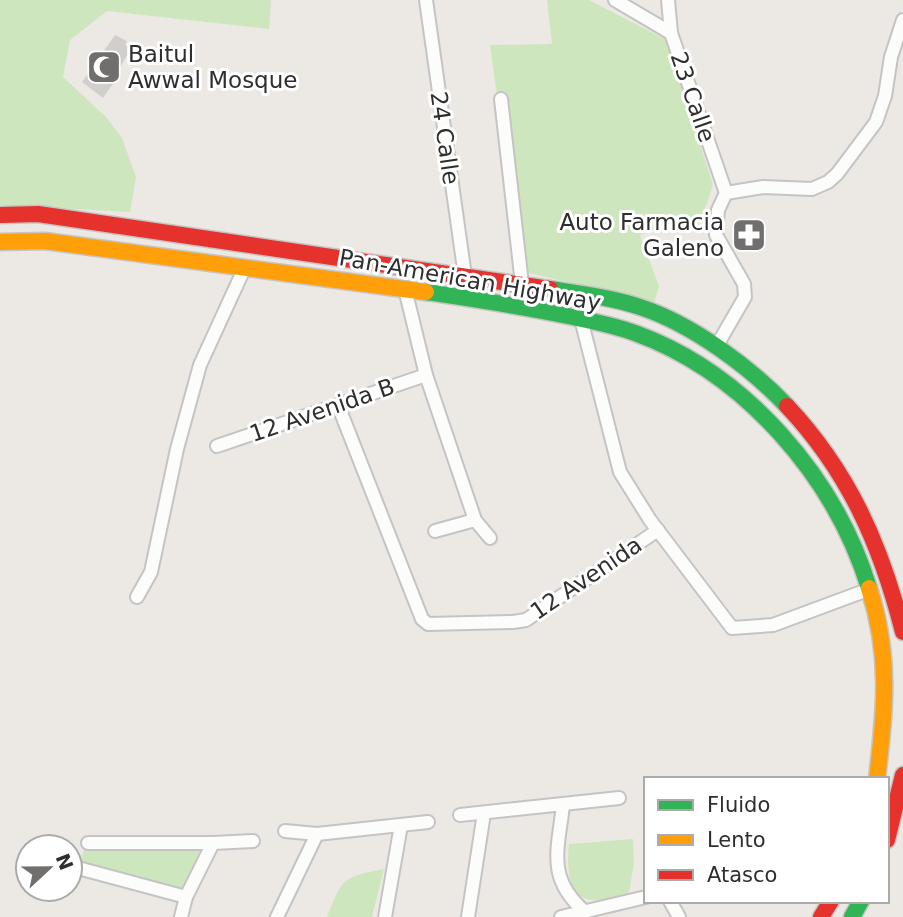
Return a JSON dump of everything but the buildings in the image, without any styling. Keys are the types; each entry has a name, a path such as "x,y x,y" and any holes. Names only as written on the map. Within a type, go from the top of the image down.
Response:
{"highway":[{"name":"Pan-American Highway","path":"0,215 38,214 522,284 634,305 676,323 716,346 754,375 789,407 820,442 869,523 887,567 903,628"},
{"name":"Pan-American Highway","path":"0,242 45,241 535,309 628,330 677,352 723,381 765,415 801,455 832,500 856,548 870,589 884,653 887,707 877,777"},
{"path":"889,832 903,775"}],"street":[{"name":"24 Calle","path":"426,0 465,276"},
{"path":"615,0 671,33"},
{"name":"23 Calle","path":"668,0 671,33 726,193"},
{"path":"716,346 745,297 744,284 716,235 718,210 726,193 763,187 812,189 828,182 837,174 876,122 885,96 891,57 903,20"},
{"path":"501,99 522,284"},
{"path":"137,597 151,572 177,449 200,365 245,267"},
{"path":"405,289 426,375 475,520 490,538"},
{"path":"581,319 620,472 658,530 732,628 773,625 870,589"},
{"name":"12 Avenida B","path":"217,446 426,375"},
{"name":"12 Avenida","path":"338,405 422,619 428,624 526,620 658,530"},
{"path":"435,531 475,520"},
{"path":"460,815 619,798"},
{"path":"563,805 556,866 564,890 585,912"},
{"path":"468,917 484,813"},
{"path":"285,831 317,834 428,822"},
{"path":"385,917 401,825"},
{"path":"277,917 317,834"},
{"path":"88,843 253,841"},
{"path":"181,917 186,897 213,843"},
{"path":"84,870 186,897"},
{"path":"561,917 644,897"}],"green space":[{"path":"0,0 271,0 269,29 107,11 70,40 63,77 106,117 122,138 136,177 130,212 0,205"},
{"path":"547,0 589,0 667,40 713,185 703,214 640,235 659,286 654,303 521,271 490,45 552,44"},
{"path":"633,839 634,863 629,893 591,900 577,893 570,878 569,844"},
{"path":"86,845 207,847 184,893 84,868"},
{"path":"384,869 372,917 327,917 336,894 346,881 360,874"}],"traffic: fast":[{"path":"550,289 629,304 680,324 738,362 787,406"},
{"path":"426,292 533,309 618,328 675,351 713,374 748,402 780,434 809,469 834,507 854,547 869,588"},
{"path":"852,917 860,903"}],"traffic: slow":[{"path":"0,242 45,241 426,292"},
{"path":"869,588 881,637 884,683 877,777"}],"traffic: jam":[{"path":"0,215 38,214 550,289"},
{"path":"787,406 828,457 860,511 884,569 903,632"},
{"path":"889,832 903,775"},
{"path":"821,917 830,903"}],"place":[{"name":"Baitul Awwal Mosque","path":"104,67"},
{"name":"Auto Farmacia Galeno","path":"749,235"}]}
